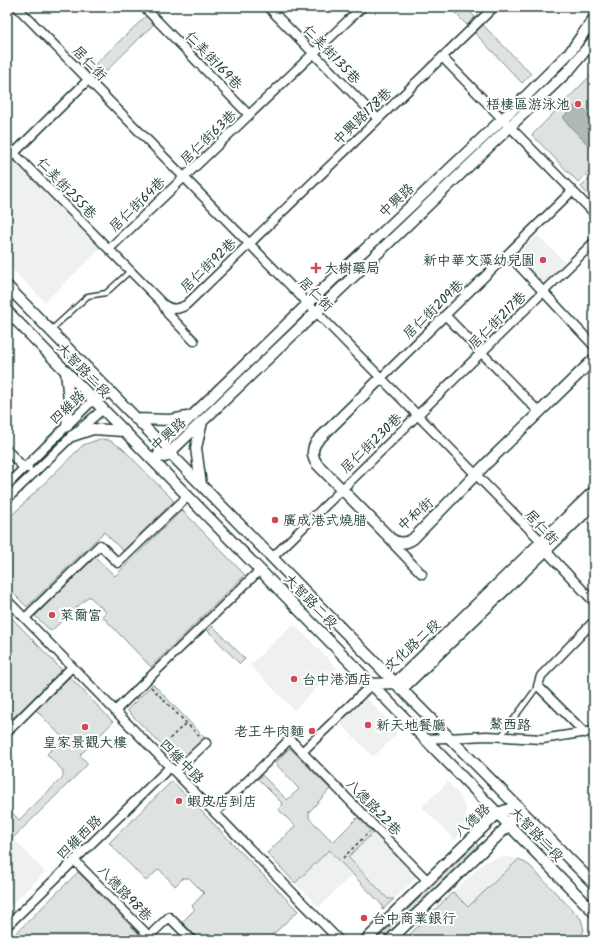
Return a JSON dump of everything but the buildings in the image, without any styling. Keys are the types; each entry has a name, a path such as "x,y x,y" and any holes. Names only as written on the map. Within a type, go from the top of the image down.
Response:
{"street":[{"name":"居仁街","path":"17,7 476,475 544,546 594,602"},
{"name":"仁美街169巷","path":"144,7 249,115"},
{"name":"仁美街135巷","path":"268,7 378,119"},
{"name":"居仁街63巷","path":"184,177 362,7"},
{"name":"中興路178巷","path":"249,244 494,7"},
{"name":"中興路","path":"156,464 162,445 197,419 316,312 505,122 571,51 593,22"},
{"name":"中興路","path":"156,464 170,453 197,419 308,303 505,122 569,70 594,40"},
{"path":"442,57 594,213"},
{"path":"7,160 88,80"},
{"name":"仁美街255巷","path":"7,146 109,249"},
{"name":"居仁街64巷","path":"109,249 184,177"},
{"name":"居仁街209巷","path":"381,378 572,191"},
{"name":"居仁街217巷","path":"418,416 594,242"},
{"name":"居仁街92巷","path":"163,304 172,309 183,307 249,244"},
{"path":"109,249 163,304 168,314 194,341"},
{"path":"508,254 594,346"},
{"name":"大智路二段","path":"7,286 272,558 594,884"},
{"name":"大智路二段","path":"7,311 594,912"},
{"path":"445,315 539,412"},
{"name":"中和街","path":"381,378 318,440 313,448 315,461 390,538 401,543 413,539 539,412 594,359"},
{"path":"66,371 69,400 67,426"},
{"name":"四維路","path":"7,485 94,399 111,393"},
{"name":"四維路","path":"7,499 72,436 103,409 111,393"},
{"name":"居仁街230巷","path":"272,558 418,416"},
{"path":"136,419 197,419 196,448 201,485"},
{"path":"72,436 92,429 124,431"},
{"path":"7,450 24,468 39,469"},
{"name":"文化路二段","path":"544,546 594,491"},
{"path":"25,618 100,545 118,563 188,496"},
{"name":"文化路二段","path":"372,684 398,686 544,546 594,504"},
{"path":"390,538 395,546 422,574"},
{"path":"115,711 260,570"},
{"name":"四維中路","path":"7,600 339,940"},
{"path":"585,733 538,686 541,676 594,621"},
{"path":"7,732 72,667"},
{"path":"302,752 372,684"},
{"name":"鰲西路","path":"425,739 448,736 501,736 542,739 594,731"},
{"name":"八德路22巷","path":"215,813 290,739 428,881"},
{"name":"四維西路","path":"7,926 74,860 172,770 206,743"},
{"name":"八德路","path":"366,940 498,814 518,806"},
{"name":"八德路","path":"390,940 509,825 518,806"},
{"name":"八德路98巷","path":"74,860 147,938 169,917 192,940"},
{"path":"590,940 594,938"}],"lane":[{"path":"50,331 88,296 106,293 130,271"},
{"path":"501,736 538,686"}],"path":[{"path":"146,681 206,743"},
{"path":"156,752 186,723"},
{"path":"343,858 375,827"}],"shaded area":[{"path":"449,7 465,7 475,17 467,25"},
{"path":"146,16 154,24 99,78 90,69"},
{"path":"483,25 531,74 522,83 475,33"},
{"name":"梧棲區游泳池","path":"594,72 594,168 578,182 532,135"},
{"name":"梧棲區游泳池","path":"578,103 594,119 594,151 562,118"},
{"path":"14,161 100,249 45,302 7,264 7,167"},
{"path":"594,174 594,201 581,187"},
{"name":"新中華文藻幼兒園","path":"537,235 565,262 544,283 520,259 521,251"},
{"path":"100,439 109,440 122,448 174,501 123,551 104,532 27,607 7,587 7,520 83,445"},
{"path":"182,510 245,575 151,667 102,616 106,612 89,596 51,631 35,616 95,557 115,576"},
{"path":"7,613 62,670 7,724"},
{"path":"213,626 245,659 240,664 208,631"},
{"path":"296,626 337,668 294,710 250,665 290,627"},
{"path":"70,677 113,722 80,755 88,764 7,844 7,807 19,820 63,777 63,771 47,754 63,738 36,710"},
{"path":"153,684 205,738 179,763 127,710"},
{"name":"新天地餐廳","path":"366,698 396,729 396,735 373,757 340,723"},
{"path":"290,748 330,789 309,812 309,818 333,842 358,817 373,833 348,857 388,899 394,899 382,910 382,905 329,850 295,883 267,853 295,826 278,809 283,804 258,779 262,775 287,800 299,789 275,763"},
{"path":"172,781 298,911 267,940 200,940 182,922 195,909 192,906 204,893 189,878 183,878 175,886 159,869 146,881 109,843"},
{"path":"448,782 460,796 466,810 465,823 462,832 455,840 422,807"},
{"path":"373,833 417,877 394,899 388,899 348,857"},
{"path":"13,838 45,872 7,909 7,844"},
{"path":"476,843 479,846 381,940 376,940"},
{"path":"329,850 353,874 319,907 295,883"},
{"path":"503,856 519,859 468,907 453,892 485,862"},
{"path":"519,859 530,866 581,919 584,930 579,940 404,940 453,892 468,907"},
{"path":"78,872 141,936 137,940 9,940"}],"place":[{"name":"梧棲區游泳池","path":"578,104"},
{"name":"新中華文藻幼兒園","path":"543,260"},
{"name":"大樹藥局","path":"316,268"},
{"name":"廣成港式燒腊","path":"275,520"},
{"name":"萊爾富","path":"52,615"},
{"name":"台中港酒店","path":"294,679"},
{"name":"新天地餐廳","path":"368,725"},
{"name":"皇家景觀大樓","path":"85,727"},
{"name":"老王牛肉麵","path":"312,731"},
{"name":"蝦皮店到店","path":"179,801"},
{"name":"台中商業銀行","path":"364,918"}]}
